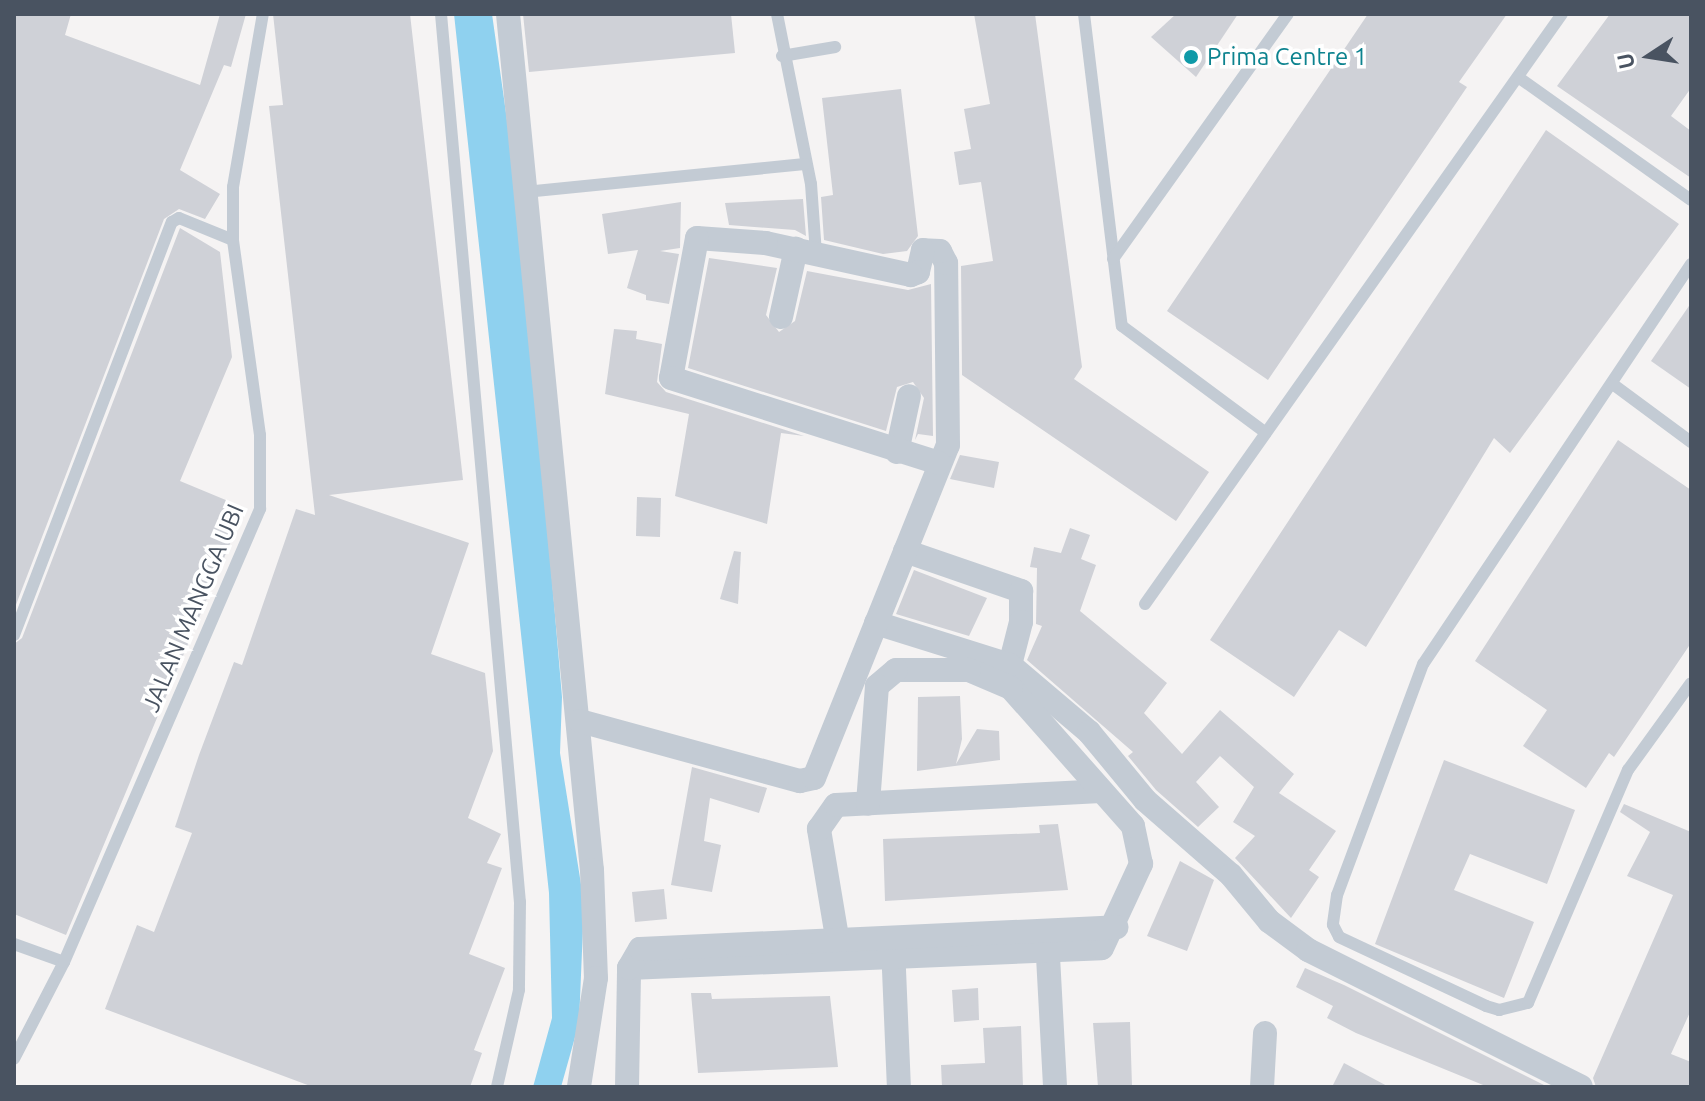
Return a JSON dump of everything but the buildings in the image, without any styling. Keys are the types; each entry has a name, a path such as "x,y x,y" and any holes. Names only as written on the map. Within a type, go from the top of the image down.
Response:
{"street":[{"path":"508,14 580,721 597,937 591,1028 579,1087"},
{"path":"580,721 808,782 876,623 939,463 952,426 944,256 933,248 923,250 918,272 911,275 806,251 717,237 693,242 669,375 897,452 939,463"},
{"path":"781,317 806,251"},
{"path":"897,452 909,396"},
{"path":"905,551 1021,591 1021,622 1010,665"},
{"path":"876,623 1010,665 1089,732 1145,800 1298,943 1581,1087"},
{"path":"627,1087 629,968 838,950 1047,942 1102,948 1116,927 1143,853 1133,826 1011,688 961,669 902,670 874,693 868,804"},
{"path":"838,950 821,822 836,805 1101,791"},
{"path":"1047,942 1055,1087"},
{"path":"893,949 899,1087"},
{"path":"1262,1087 1265,1033"}],"lane":[{"name":"JALAN MANGGA UBI","path":"14,1059 64,962 260,509 260,435 233,240 237,135 263,14"},
{"path":"441,14 520,902 519,990 497,1087"},
{"path":"777,14 782,56 805,164 806,251"},
{"path":"1084,14 1122,326 1266,433"},
{"path":"1113,259 1288,14"},
{"path":"1145,604 1562,14"},
{"path":"782,56 835,47"},
{"path":"1518,77 1691,200"},
{"path":"525,192 805,164"},
{"path":"14,635 172,222 179,218 233,240"},
{"path":"1691,264 1614,385 1423,664 1337,895 1333,925 1339,937 1486,1006 1499,1010 1528,1003 1628,770 1691,683"},
{"path":"1614,385 1691,442"},
{"path":"14,944 64,962"}],"water":[{"path":"454,14 492,14 522,226 562,697 560,753 584,903 579,1023 561,1087 533,1087 552,1018 549,893"}],"place":[{"name":"Prima Centre 1","path":"1191,57"}]}
